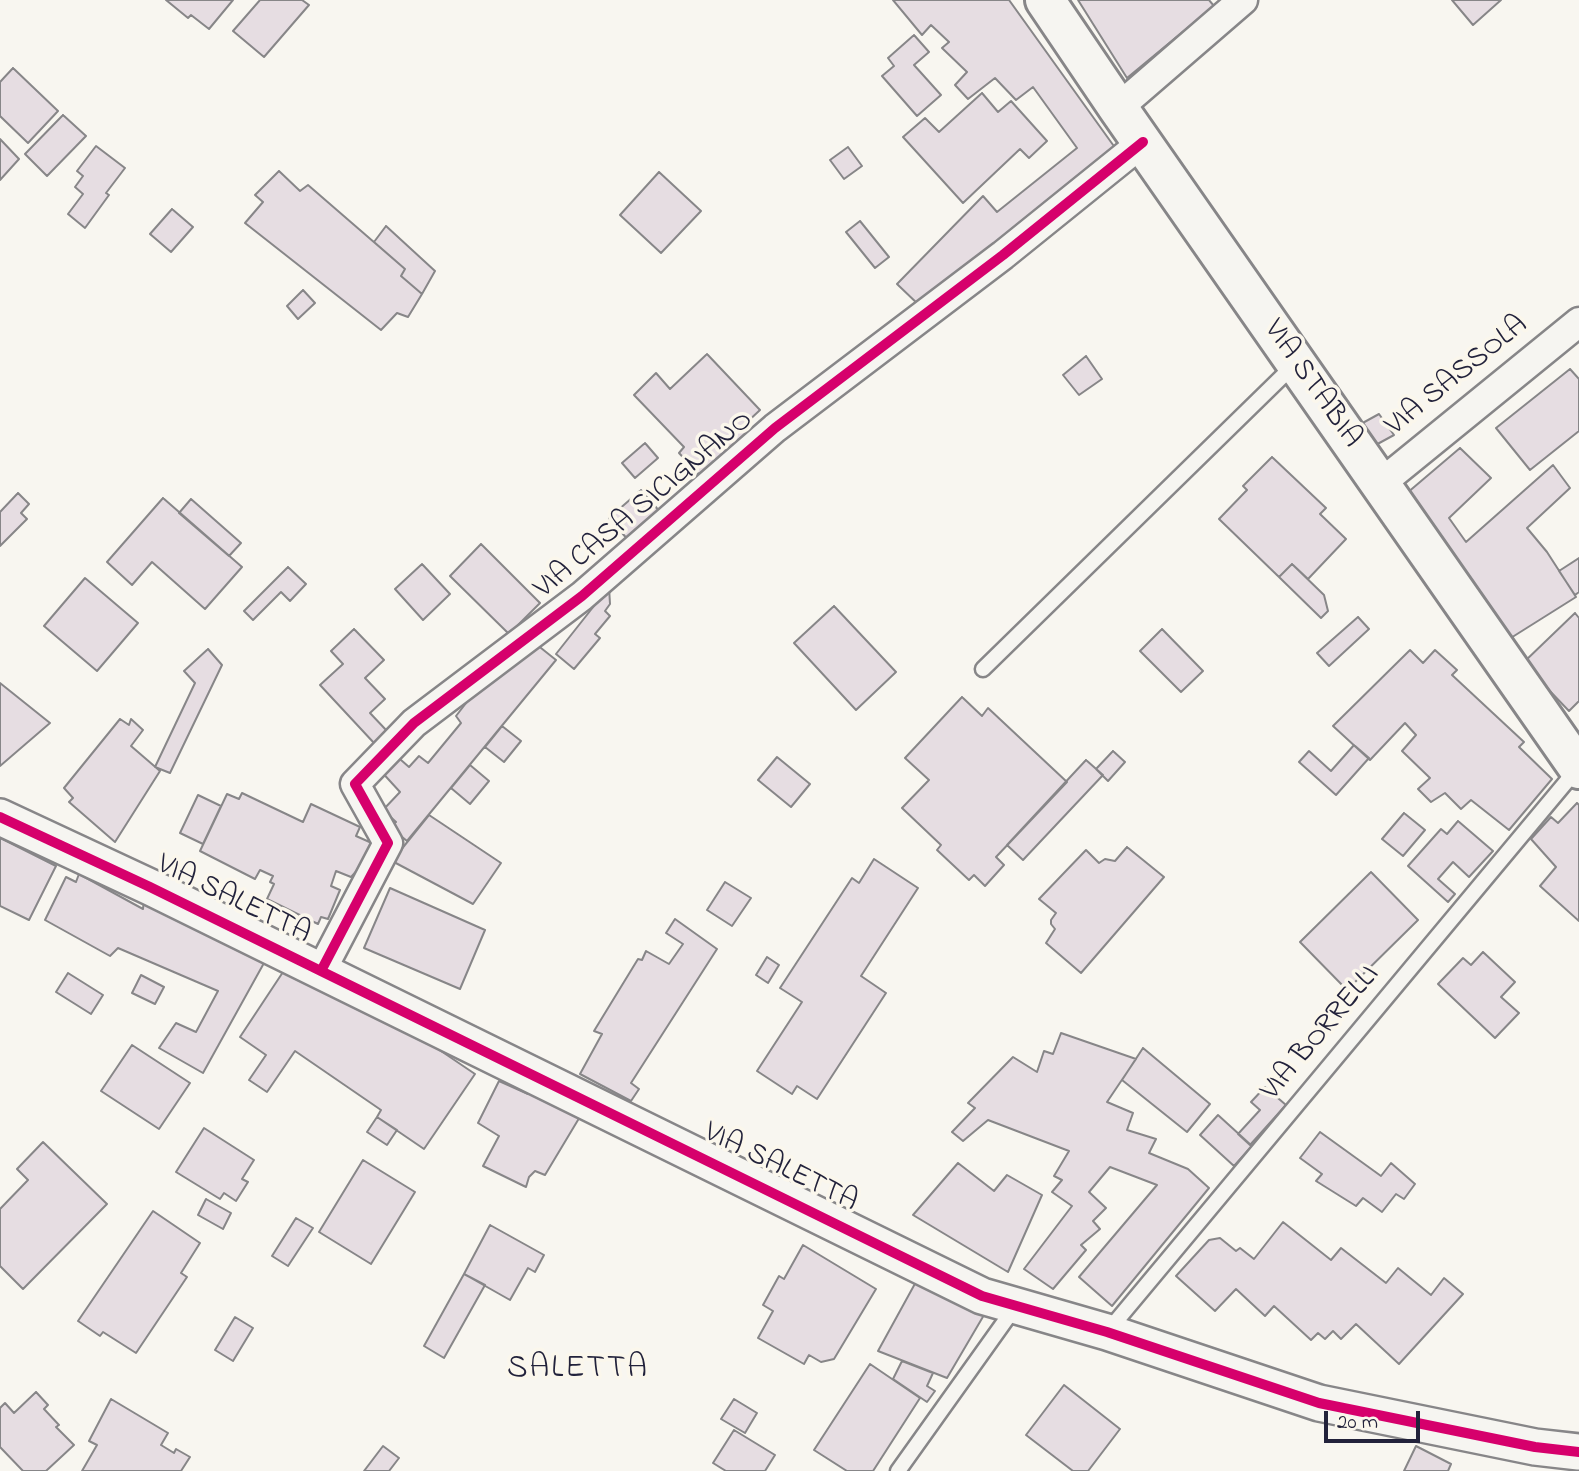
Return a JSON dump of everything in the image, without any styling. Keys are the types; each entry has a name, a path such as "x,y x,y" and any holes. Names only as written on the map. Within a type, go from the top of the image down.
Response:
{"main road":[{"name":"VIA STABIA","path":"1045,0 1578,769"}],"street":[{"path":"1118,108 1243,0"},
{"name":"VIA CASA SICIGNANO","path":"321,971 388,843 355,784 414,723 582,596 775,428 1003,255 1143,142"},
{"name":"VIA SASSOLA","path":"1380,484 1579,322"},
{"name":"VIA SALETTA","path":"0,817 321,971 982,1296 1107,1332 1319,1403 1535,1447 1579,1452"}],"lane":[{"path":"983,669 1296,363"},
{"name":"VIA BORRELLI","path":"1107,1332 1578,769"},
{"path":"898,1471 1015,1306"}],"building":[{"path":"166,0 233,0 209,29 191,15 188,18"},
{"path":"260,0 302,0 309,5 264,57 233,31"},
{"path":"893,0 1009,0 1121,156 921,307 897,284 983,196 997,212 1077,148 1033,87 1016,100 995,78 968,99 955,85 967,72 942,48 949,42 931,25 922,35"},
{"path":"1078,0 1209,0 1214,6 1127,78"},
{"path":"1452,0 1501,0 1473,25"},
{"path":"914,35 929,52 914,65 941,95 917,116 882,76 894,66 888,58"},
{"path":"13,68 58,111 28,143 0,116 0,82"},
{"path":"982,93 998,112 1011,101 1047,141 1029,158 1020,149 963,203 903,137 925,118 939,132"},
{"path":"63,115 86,136 47,176 25,154"},
{"path":"0,139 19,159 0,180"},
{"path":"96,146 125,168 85,228 68,214 83,194 75,187 83,176 77,171"},
{"path":"848,147 862,166 844,179 830,160"},
{"path":"279,171 300,191 308,185 405,269 401,276 422,294 408,317 397,313 381,330 245,223 263,202 255,195"},
{"path":"659,172 701,211 661,253 620,215"},
{"path":"172,209 193,227 171,252 150,234"},
{"path":"860,221 889,257 875,268 846,232"},
{"path":"386,226 435,271 422,294 401,276 405,269 374,242"},
{"path":"303,290 315,303 298,319 287,306"},
{"path":"707,354 760,410 744,425 755,436 706,482 679,453 684,447 634,395 656,373 670,389"},
{"path":"1086,356 1102,379 1079,395 1063,375"},
{"path":"1570,369 1579,379 1579,431 1530,470 1496,428"},
{"path":"1379,414 1394,435 1372,447 1359,425"},
{"path":"645,443 658,458 635,478 622,463"},
{"path":"1460,448 1491,478 1449,518 1466,542 1553,465 1570,488 1527,528 1547,552 1576,597 1506,641 1400,499"},
{"path":"1272,457 1326,508 1320,514 1346,539 1308,579 1292,564 1279,577 1219,519 1247,490 1243,486"},
{"path":"641,490 661,513 629,541 609,518"},
{"path":"18,493 29,504 21,513 27,519 0,546 0,512"},
{"path":"163,498 242,567 205,609 152,562 132,585 107,562"},
{"path":"191,499 241,543 229,556 179,513"},
{"path":"481,544 540,603 509,634 450,576"},
{"path":"1579,558 1579,592 1575,595 1559,571"},
{"path":"422,564 450,594 423,620 395,589"},
{"path":"1292,564 1324,595 1328,611 1321,618 1279,577"},
{"path":"288,567 306,584 290,601 281,592 253,620 244,611"},
{"path":"85,578 138,623 97,671 44,626"},
{"path":"609,587 610,604 605,611 610,616 595,634 600,638 574,669 556,654"},
{"path":"834,606 896,672 856,710 794,643"},
{"path":"1575,613 1579,618 1579,701 1569,711 1523,663"},
{"path":"1358,617 1369,629 1329,666 1317,653"},
{"path":"354,629 384,660 365,678 385,699 370,713 387,731 374,743 320,685 343,664 331,651"},
{"path":"1162,629 1203,671 1181,692 1140,651"},
{"path":"536,644 556,660 407,841 390,827 396,822 383,810 400,792 379,769 393,753 409,767 419,756 428,763 461,723 456,716 477,689"},
{"path":"208,649 222,665 170,773 155,767 195,683 184,671"},
{"path":"1410,650 1423,663 1435,650 1457,670 1452,675 1524,742 1519,747 1552,779 1509,830 1471,800 1461,809 1445,793 1431,802 1418,789 1430,778 1402,751 1416,735 1405,723 1370,760 1333,726"},
{"path":"0,683 50,723 0,766"},
{"path":"962,697 982,716 988,708 1067,782 996,857 1004,865 985,886 974,875 969,880 937,850 941,845 902,808 929,780 905,758"},
{"path":"120,719 129,725 131,719 143,730 131,746 160,771 115,842 69,802 73,798 64,788"},
{"path":"502,726 521,741 504,762 485,747"},
{"path":"1354,745 1369,758 1336,795 1299,762 1309,751 1331,771"},
{"path":"1113,751 1125,762 1108,781 1096,769"},
{"path":"777,757 810,784 791,807 758,780"},
{"path":"1086,760 1103,775 1023,860 1007,845"},
{"path":"470,765 489,781 470,804 451,788"},
{"path":"242,793 303,822 311,804 360,827 356,836 374,844 365,862 351,877 336,871 331,886 340,890 328,919 321,917 318,924 267,899 274,884 270,882 273,876 260,870 255,879 200,851 227,794 239,799"},
{"path":"198,795 221,806 203,844 180,833"},
{"path":"1577,803 1579,921 1540,886 1556,867 1531,839 1551,817 1558,823"},
{"path":"1404,813 1425,830 1403,856 1382,839"},
{"path":"429,815 501,863 473,904 392,861"},
{"path":"1458,821 1493,851 1469,877 1453,862 1438,879 1455,894 1448,902 1408,866 1441,829 1447,834"},
{"path":"0,838 56,866 29,920 0,906"},
{"path":"1127,847 1164,877 1081,973 1046,943 1055,929 1051,920 1056,913 1039,899 1086,850 1099,863 1105,859 1115,861"},
{"path":"874,859 918,888 861,976 886,993 817,1099 797,1086 792,1094 757,1071 802,1002 780,988 852,878 859,883"},
{"path":"1371,872 1418,920 1347,990 1300,942"},
{"path":"79,874 143,909 144,899 264,963 203,1073 159,1048 176,1023 196,1032 218,991 118,948 110,956 45,920 66,877 76,882"},
{"path":"725,882 751,898 732,926 707,910"},
{"path":"390,888 485,930 460,989 364,948"},
{"path":"675,919 717,949 631,1083 639,1089 631,1101 580,1074 602,1034 594,1031 638,959 642,960 646,951 669,964 683,944 666,933"},
{"path":"1483,952 1515,982 1501,997 1519,1013 1495,1038 1438,984 1463,958 1471,965"},
{"path":"767,957 779,965 768,983 756,975"},
{"path":"285,969 376,1007 475,1074 424,1149 377,1117 381,1110 295,1051 267,1092 249,1080 266,1055 240,1037"},
{"path":"68,973 103,995 91,1014 56,992"},
{"path":"141,975 164,987 155,1004 132,993"},
{"path":"1061,1033 1136,1059 1107,1102 1133,1113 1127,1130 1156,1139 1149,1153 1188,1169 1209,1188 1112,1306 1079,1277 1157,1185 1110,1167 1089,1192 1106,1208 1093,1221 1100,1229 1081,1245 1086,1250 1053,1289 1024,1269 1072,1206 1052,1192 1062,1180 1054,1176 1069,1151 988,1120 963,1141 952,1132 975,1108 968,1103 1013,1057 1037,1072 1044,1051 1053,1054"},
{"path":"132,1045 190,1083 159,1129 101,1091"},
{"path":"1143,1048 1210,1104 1187,1132 1122,1080"},
{"path":"499,1081 528,1094 532,1086 581,1115 545,1175 535,1171 529,1177 526,1187 483,1166 499,1136 478,1123"},
{"path":"1265,1087 1286,1105 1250,1145 1238,1134 1260,1110 1251,1102"},
{"path":"1218,1115 1252,1146 1234,1166 1200,1135"},
{"path":"377,1117 397,1130 387,1145 367,1132"},
{"path":"204,1128 254,1160 242,1179 248,1182 236,1201 224,1193 220,1199 176,1172"},
{"path":"1320,1132 1381,1176 1391,1163 1415,1184 1404,1199 1396,1194 1382,1212 1363,1198 1356,1206 1316,1181 1322,1174 1300,1158"},
{"path":"43,1142 107,1204 23,1289 0,1266 0,1209 28,1180 17,1169"},
{"path":"363,1160 415,1192 371,1264 319,1232"},
{"path":"958,1163 994,1191 1007,1175 1042,1195 1008,1272 913,1215"},
{"path":"206,1199 231,1213 223,1229 198,1215"},
{"path":"153,1211 200,1243 181,1273 187,1277 136,1353 103,1332 100,1336 78,1321"},
{"path":"296,1218 313,1228 288,1266 272,1256"},
{"path":"1283,1222 1331,1260 1341,1248 1386,1283 1398,1268 1431,1295 1444,1278 1463,1294 1399,1364 1356,1324 1341,1339 1333,1331 1325,1339 1318,1333 1311,1340 1274,1306 1265,1316 1236,1289 1215,1311 1176,1276 1209,1240 1220,1238 1236,1251 1240,1248 1254,1259"},
{"path":"490,1225 544,1255 535,1272 528,1268 510,1300 464,1274"},
{"path":"803,1245 876,1289 834,1359 821,1362 809,1355 804,1364 758,1338 773,1311 763,1305 779,1276 784,1279"},
{"path":"464,1274 485,1285 444,1358 424,1346"},
{"path":"917,1280 984,1315 947,1378 878,1351"},
{"path":"235,1317 253,1328 233,1361 215,1350"},
{"path":"902,1361 933,1373 927,1386 935,1391 927,1402 893,1379"},
{"path":"870,1364 920,1398 873,1471 847,1471 814,1450"},
{"path":"1064,1385 1120,1429 1088,1471 1073,1471 1026,1435"},
{"path":"36,1392 48,1405 44,1409 59,1425 56,1427 74,1445 46,1471 23,1471 0,1447 0,1408 5,1403 14,1413"},
{"path":"111,1399 168,1433 161,1445 174,1453 176,1449 190,1457 181,1471 82,1471 97,1445 89,1441"},
{"path":"734,1399 757,1413 745,1433 721,1419"},
{"path":"734,1430 775,1455 765,1471 726,1471 713,1463"},
{"path":"383,1446 399,1458 389,1471 364,1471"},
{"path":"1416,1446 1451,1464 1448,1471 1404,1471"}],"cycle path":[{"path":"321,971 388,843 355,784 414,723 582,596 775,428 1003,255 1143,142"},
{"path":"0,817 150,887 982,1296 1107,1332 1319,1403 1535,1447 1579,1452"}],"district":[{"name":"SALETTA","path":"578,1371"}]}
